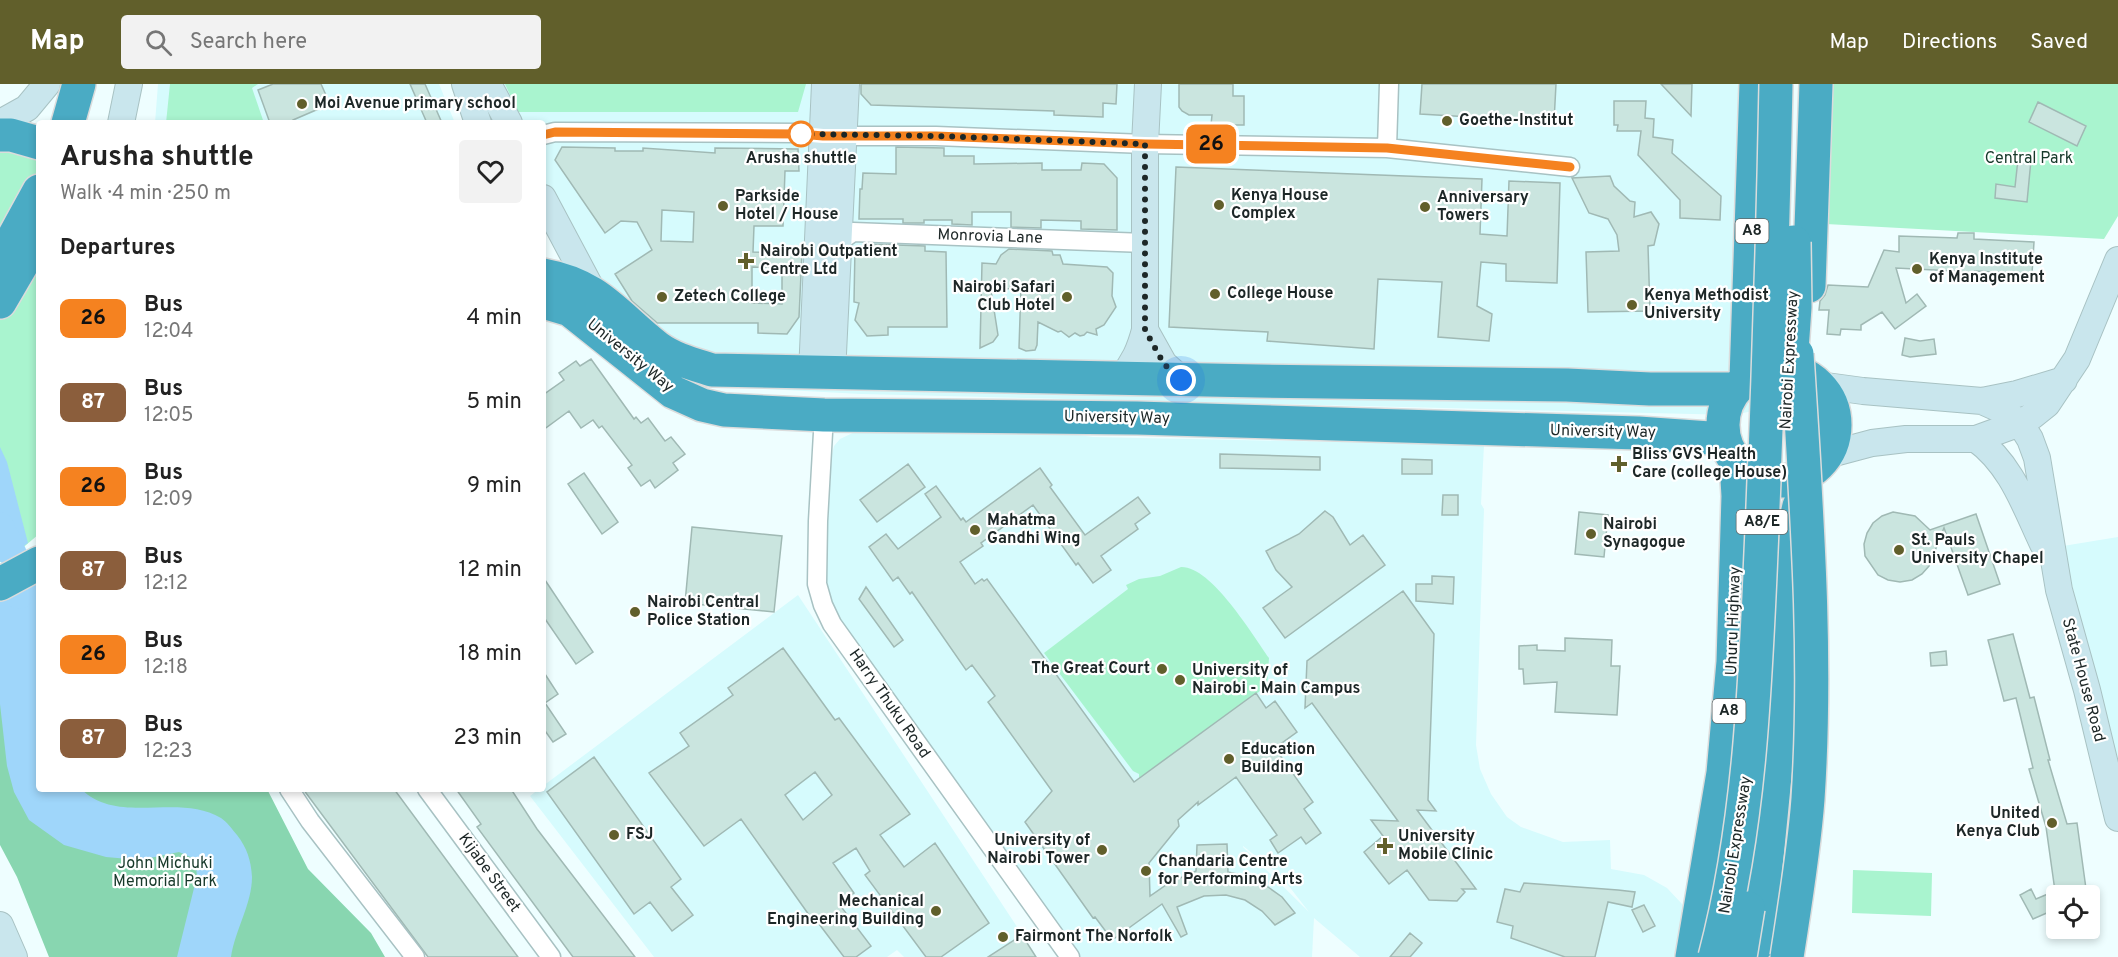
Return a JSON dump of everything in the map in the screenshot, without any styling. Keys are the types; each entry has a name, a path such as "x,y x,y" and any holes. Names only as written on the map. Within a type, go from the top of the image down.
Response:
{"highway":[{"path":"69,120 79,84"},
{"path":"92,120 100,84"},
{"name":"A8","path":"1730,451 1722,423 1726,405 1740,384 1756,84"},
{"name":"Nairobi Expressway","path":"1715,957 1745,806 1755,676 1771,301 1776,84"},
{"name":"Nairobi Expressway","path":"1740,957 1762,829 1774,664 1795,307 1794,229 1798,84"},
{"path":"1813,380 1816,84"},
{"path":"0,135 11,135 36,142"},
{"path":"0,262 36,196"},
{"path":"0,302 36,240"},
{"name":"University Way","path":"546,275 568,279 593,292 659,348 685,362 712,370 1555,385 1650,389 1740,384"},
{"name":"University Way","path":"546,303 570,310 673,392 702,405 724,410 824,415 1148,418 1677,434 1730,451"},
{"path":"1787,957 1808,800 1811,710 1807,518 1795,307"},
{"path":"1740,384 1775,368 1791,369 1813,380 1829,397 1836,426 1834,441 1798,507 1791,552 1780,722 1756,957"},
{"path":"1730,451 1761,478 1780,482 1799,478 1821,462"},
{"name":"Uhuru Highway","path":"1692,957 1723,774 1733,662 1738,496 1730,451"},
{"path":"0,584 36,565"}],"street":[{"path":"0,123 27,108 47,84"},
{"path":"122,120 129,84"},
{"path":"822,373 839,242 834,136 825,84"},
{"path":"822,373 834,136 846,84"},
{"path":"1120,378 1130,367 1139,350 1145,330 1145,144 1148,84"},
{"path":"1387,148 1389,84"},
{"path":"474,87 478,120"},
{"path":"474,87 506,120"},
{"path":"546,135 566,132 936,136 1145,144 1387,148 1570,167"},
{"path":"546,204 593,292"},
{"name":"Monrovia Lane","path":"839,242 853,232 1145,243"},
{"path":"1821,462 1872,443 1894,440 1976,439 2020,423 2047,404 2077,359 2118,260"},
{"path":"1145,330 1164,364 1181,380"},
{"path":"1813,380 1863,391 1982,401 2017,394 2064,380"},
{"path":"1982,401 2000,409 2020,423"},
{"path":"2037,458 2047,404"},
{"name":"Harry Thuku Road","path":"824,415 817,584 823,605 832,624 1070,957"},
{"name":"State House Road","path":"2020,423 2030,439 2037,458 2059,590 2087,690 2118,818"},
{"name":"State House Road","path":"1976,439 1992,450 2004,465 2058,577"},
{"path":"291,792 310,821 415,957"},
{"name":"Kijabe Street","path":"429,792 551,957"},
{"path":"0,925 14,957"}],"shaded area":[{"name":"Moi Avenue primary school","path":"158,84 439,84 454,120 155,120"},
{"path":"480,84 1771,84 1757,410 1734,415 861,394 709,386 652,355 546,196 546,120 499,120"},
{"name":"University of Nairobi - Main Campus","path":"859,430 1056,432 1093,437 1484,445 1476,745 1480,769 1491,794 1507,817 1521,827 1563,842 1610,840 1611,869 1644,875 1667,888 1683,905 1686,957 1360,957 1314,918 1312,957 1079,957 835,615 823,572 829,466 834,446 840,439","holes":["1243,846 1281,876 1309,912"]},
{"path":"2118,537 2118,781 2063,546"},
{"path":"798,595 1037,957 904,957 897,950 887,957 654,957 530,796 535,792 546,792 546,784"}],"green space":[{"path":"170,84 258,84 252,88 263,120 166,120"},
{"path":"505,84 806,84 798,112 518,112"},
{"name":"Central Park","path":"1832,84 2118,84 2118,216 2104,239 1826,224"},
{"path":"0,151 20,152 36,160 36,537 12,557 0,562"},
{"name":"The Great Court","path":"1181,567 1193,570 1205,577 1242,618 1269,658 1267,686 1139,778 1139,774 1133,771 1044,653 1128,589 1126,585 1139,579 1160,576"},
{"name":"John Michuki Memorial Park","path":"0,624 36,776 36,792 269,792 308,869 371,933 385,957 49,957 17,877 0,845"},
{"path":"1853,870 1932,873 1931,916 1852,913"}],"water":[{"path":"0,447 7,462 28,543 0,562"},
{"path":"36,577 36,792 85,792 96,800 113,805 131,808 186,808 204,811 221,818 237,835 246,850 252,877 249,897 231,957 177,957 197,876 195,859 179,852 140,860 106,857 64,845 29,820 14,792 7,766 0,704 0,598"}],"building":[{"path":"273,84 321,84 330,104 293,120 269,120 258,90"},
{"path":"410,84 425,84 441,120 426,120"},
{"path":"861,84 1117,84 1116,104 1103,103 1103,117 1054,115 1054,111 871,105 861,94"},
{"path":"1179,84 1233,84 1233,96 1244,96 1244,125 1211,125 1212,115 1189,115 1182,111 1179,107"},
{"path":"1422,84 1556,84 1554,122 1420,114"},
{"path":"1661,84 1692,84 1691,116"},
{"path":"1614,101 1646,101 1645,118 1654,119 1653,137 1673,140 1672,153 1721,196 1720,220 1680,218 1680,200 1638,155 1641,131 1617,131 1618,125 1614,125"},
{"path":"2038,102 2086,126 2077,146 2029,122"},
{"path":"562,147 615,148 615,151 643,151 643,148 715,153 715,148 798,149 799,171 785,171 783,226 754,226 753,252 802,253 799,317 787,334 758,333 758,323 657,323 632,301 615,274 652,250 637,222 621,221 605,233 555,160","holes":["662,210 694,212 693,242 661,241","752,267 782,268 782,304 752,303"]},
{"path":"896,147 944,148 944,156 974,156 974,164 1042,163 1042,170 1081,170 1082,163 1104,164 1117,178 1117,230 1081,229 1081,221 1041,220 1041,228 1011,227 1011,212 972,212 972,225 952,224 952,220 903,223 903,219 859,219 863,173 896,174"},
{"path":"2018,159 2031,160 2027,202 1995,198 1996,184 2015,187"},
{"path":"1176,167 1482,179 1480,234 1507,236 1509,181 1560,183 1557,283 1506,281 1506,264 1481,262 1477,306 1492,314 1489,341 1438,337 1442,282 1378,279 1374,349 1267,341 1268,332 1169,327"},
{"path":"1610,176 1614,186 1630,201 1635,202 1634,217 1651,212 1659,224 1654,245 1648,246 1650,311 1588,312 1586,252 1619,251 1617,235 1608,219 1589,213 1572,178"},
{"path":"1958,233 1974,233 1974,239 2034,242 2032,274 1975,271 1964,280 1954,271 1896,268 1906,303 1917,294 1926,306 1895,329 1882,312 1861,325 1861,330 1841,329 1840,335 1827,334 1829,310 1819,310 1820,301 1828,285 1868,287 1884,250 1899,252 1899,236 1957,238"},
{"path":"867,244 925,246 925,251 946,252 947,327 888,327 888,335 867,336 855,320 859,303 854,302 855,247 867,247"},
{"name":"Nairobi Safari Club Hotel","path":"1009,249 1052,251 1053,255 1060,255 1063,264 1107,267 1113,273 1112,296 1116,307 1104,325 1096,329 1097,335 1087,332 1080,336 1075,333 1069,337 1061,331 1058,332 1038,322 1035,350 1026,351 1019,348 1021,286 1007,289 990,284 998,335 993,342 980,348 982,263 996,264 1001,255"},
{"path":"1905,338 1920,341 1934,339 1936,354 1910,357 1902,355"},
{"path":"591,359 634,419 636,417 641,423 648,418 665,441 671,437 685,454 673,463 678,470 655,488 650,480 641,486 628,468 632,465 602,426 599,428 593,420 581,428 569,411 546,428 546,393 564,380 559,373 576,361 580,366"},
{"path":"1220,454 1320,457 1320,470 1220,468"},
{"path":"1402,459 1432,460 1432,474 1402,474"},
{"path":"908,464 925,487 877,522 860,500"},
{"path":"1040,468 1052,485 1050,487 1085,535 1138,497 1150,513 1135,524 1138,529 1101,556 1111,570 1093,583 1078,563 1076,565 1033,505 981,543 983,546 960,562 975,584 982,579 984,581 987,579 1134,782 1256,693 1266,708 1275,701 1297,732 1275,748 1313,802 1304,809 1321,833 1306,844 1301,837 1278,853 1270,840 1277,835 1236,777 1198,805 1198,802 1178,820 1179,826 1149,863 1150,896 1169,883 1196,871 1197,845 1227,844 1228,872 1251,877 1265,885 1282,897 1295,913 1275,925 1262,911 1245,900 1226,895 1204,896 1177,907 1187,934 1181,937 1162,904 1115,938 1110,931 1107,933 1095,917 1093,918 1025,822 1052,791 988,702 995,696 972,665 966,670 912,592 910,594 898,577 893,581 869,547 886,534 898,549 941,517 925,494 936,486 961,520 963,518 966,522"},
{"path":"584,473 618,522 602,534 568,484"},
{"path":"1443,495 1458,495 1458,515 1442,515"},
{"path":"1325,511 1333,517 1350,545 1363,535 1385,565 1285,638 1263,608 1292,587 1276,570 1266,551 1299,534"},
{"name":"Nairobi Synagogue","path":"1579,512 1608,515 1604,557 1575,554"},
{"path":"1893,512 1915,516 1930,530 1976,514 2000,584 1968,595 1944,528 1929,566 1922,574 1912,580 1900,582 1878,575 1865,556 1864,544 1873,523"},
{"path":"692,527 782,536 774,612 685,603"},
{"path":"1432,576 1454,577 1453,604 1416,601 1416,584 1432,584"},
{"path":"546,582 593,652 576,664 546,620"},
{"path":"866,587 903,640 894,647 859,599"},
{"path":"1403,591 1434,634 1428,800 1436,811 1417,810 1476,889 1462,889 1465,892 1457,901 1429,900 1407,870 1389,884 1364,852 1383,836 1371,820 1398,821 1312,703 1305,708 1307,661"},
{"path":"2013,634 2030,698 2034,697 2050,760 2048,760 2067,824 2077,823 2085,885 2054,885 2046,827 2029,769 2033,768 2016,698 2004,701 1988,640"},
{"path":"1565,638 1612,640 1611,666 1620,666 1617,715 1555,712 1557,682 1524,684 1523,669 1519,669 1519,646 1537,645 1537,650 1565,651"},
{"path":"783,648 835,720 839,718 910,814 880,835 904,867 935,843 989,923 941,957 926,957 865,875 870,871 856,848 833,863 854,893 839,904 871,946 856,957 844,957 816,920 814,922 741,819 704,846 649,773 689,746 680,733 733,695 728,688","holes":["815,772 832,795 803,820 785,795"]},
{"path":"1946,651 1947,665 1931,666 1930,653"},
{"path":"546,676 558,694 546,702"},
{"path":"546,704 566,734 553,742 546,732"},
{"name":"FSJ","path":"594,757 681,879 671,887 693,915 672,931 650,902 634,914 547,792"},
{"path":"305,792 396,792 518,957 428,957"},
{"path":"458,792 513,792 537,829 635,957 573,957 477,827 481,824"},
{"path":"1524,883 1635,892 1632,907 1608,902 1595,957 1565,957 1511,938 1513,926 1497,922 1505,889 1520,892"},
{"path":"2031,889 2036,899 2046,895 2046,913 2033,919 2020,895"},
{"path":"1644,905 1655,926 1643,932 1632,910"},
{"path":"1410,933 1422,943 1410,957 1390,957"},
{"path":"1022,935 1036,957 988,957"}],"waterway":[{"path":"0,526 22,574 19,595"}],"bus line":[{"name":"26","path":"546,134 555,132 936,136 1145,144 1387,148 1570,167"}],"place":[{"name":"Moi Avenue primary school","path":"302,104"},
{"name":"Goethe-Institut","path":"1447,121"},
{"name":"Arusha shuttle","path":"801,134"},
{"name":"Kenya House Complex","path":"1219,205"},
{"name":"Parkside Hotel / House","path":"723,206"},
{"name":"Anniversary Towers","path":"1425,207"},
{"name":"Nairobi Outpatient Centre Ltd","path":"746,261"},
{"name":"Kenya Institute of Management","path":"1917,269"},
{"name":"College House","path":"1215,294"},
{"name":"Zetech College","path":"662,297"},
{"name":"Nairobi Safari Club Hotel","path":"1067,297"},
{"name":"Kenya Methodist University","path":"1632,305"},
{"name":"Bliss GVS Health Care (college House)","path":"1619,464"},
{"name":"Mahatma Gandhi Wing","path":"975,530"},
{"name":"Nairobi Synagogue","path":"1591,534"},
{"name":"St. Pauls University Chapel","path":"1899,550"},
{"name":"Nairobi Central Police Station","path":"635,612"},
{"name":"The Great Court","path":"1162,669"},
{"name":"University of Nairobi - Main Campus","path":"1180,680"},
{"name":"Education Building","path":"1229,759"},
{"name":"United Kenya Club","path":"2052,823"},
{"name":"FSJ","path":"614,835"},
{"name":"University Mobile Clinic","path":"1385,846"},
{"name":"University of Nairobi Tower","path":"1102,850"},
{"name":"Chandaria Centre for Performing Arts","path":"1146,871"},
{"name":"Mechanical Engineering Building","path":"936,911"},
{"name":"Fairmont The Norfolk","path":"1003,937"}],"route":[{"path":"801,134 936,136 1145,144 1145,330 1164,364 1181,380"}]}
